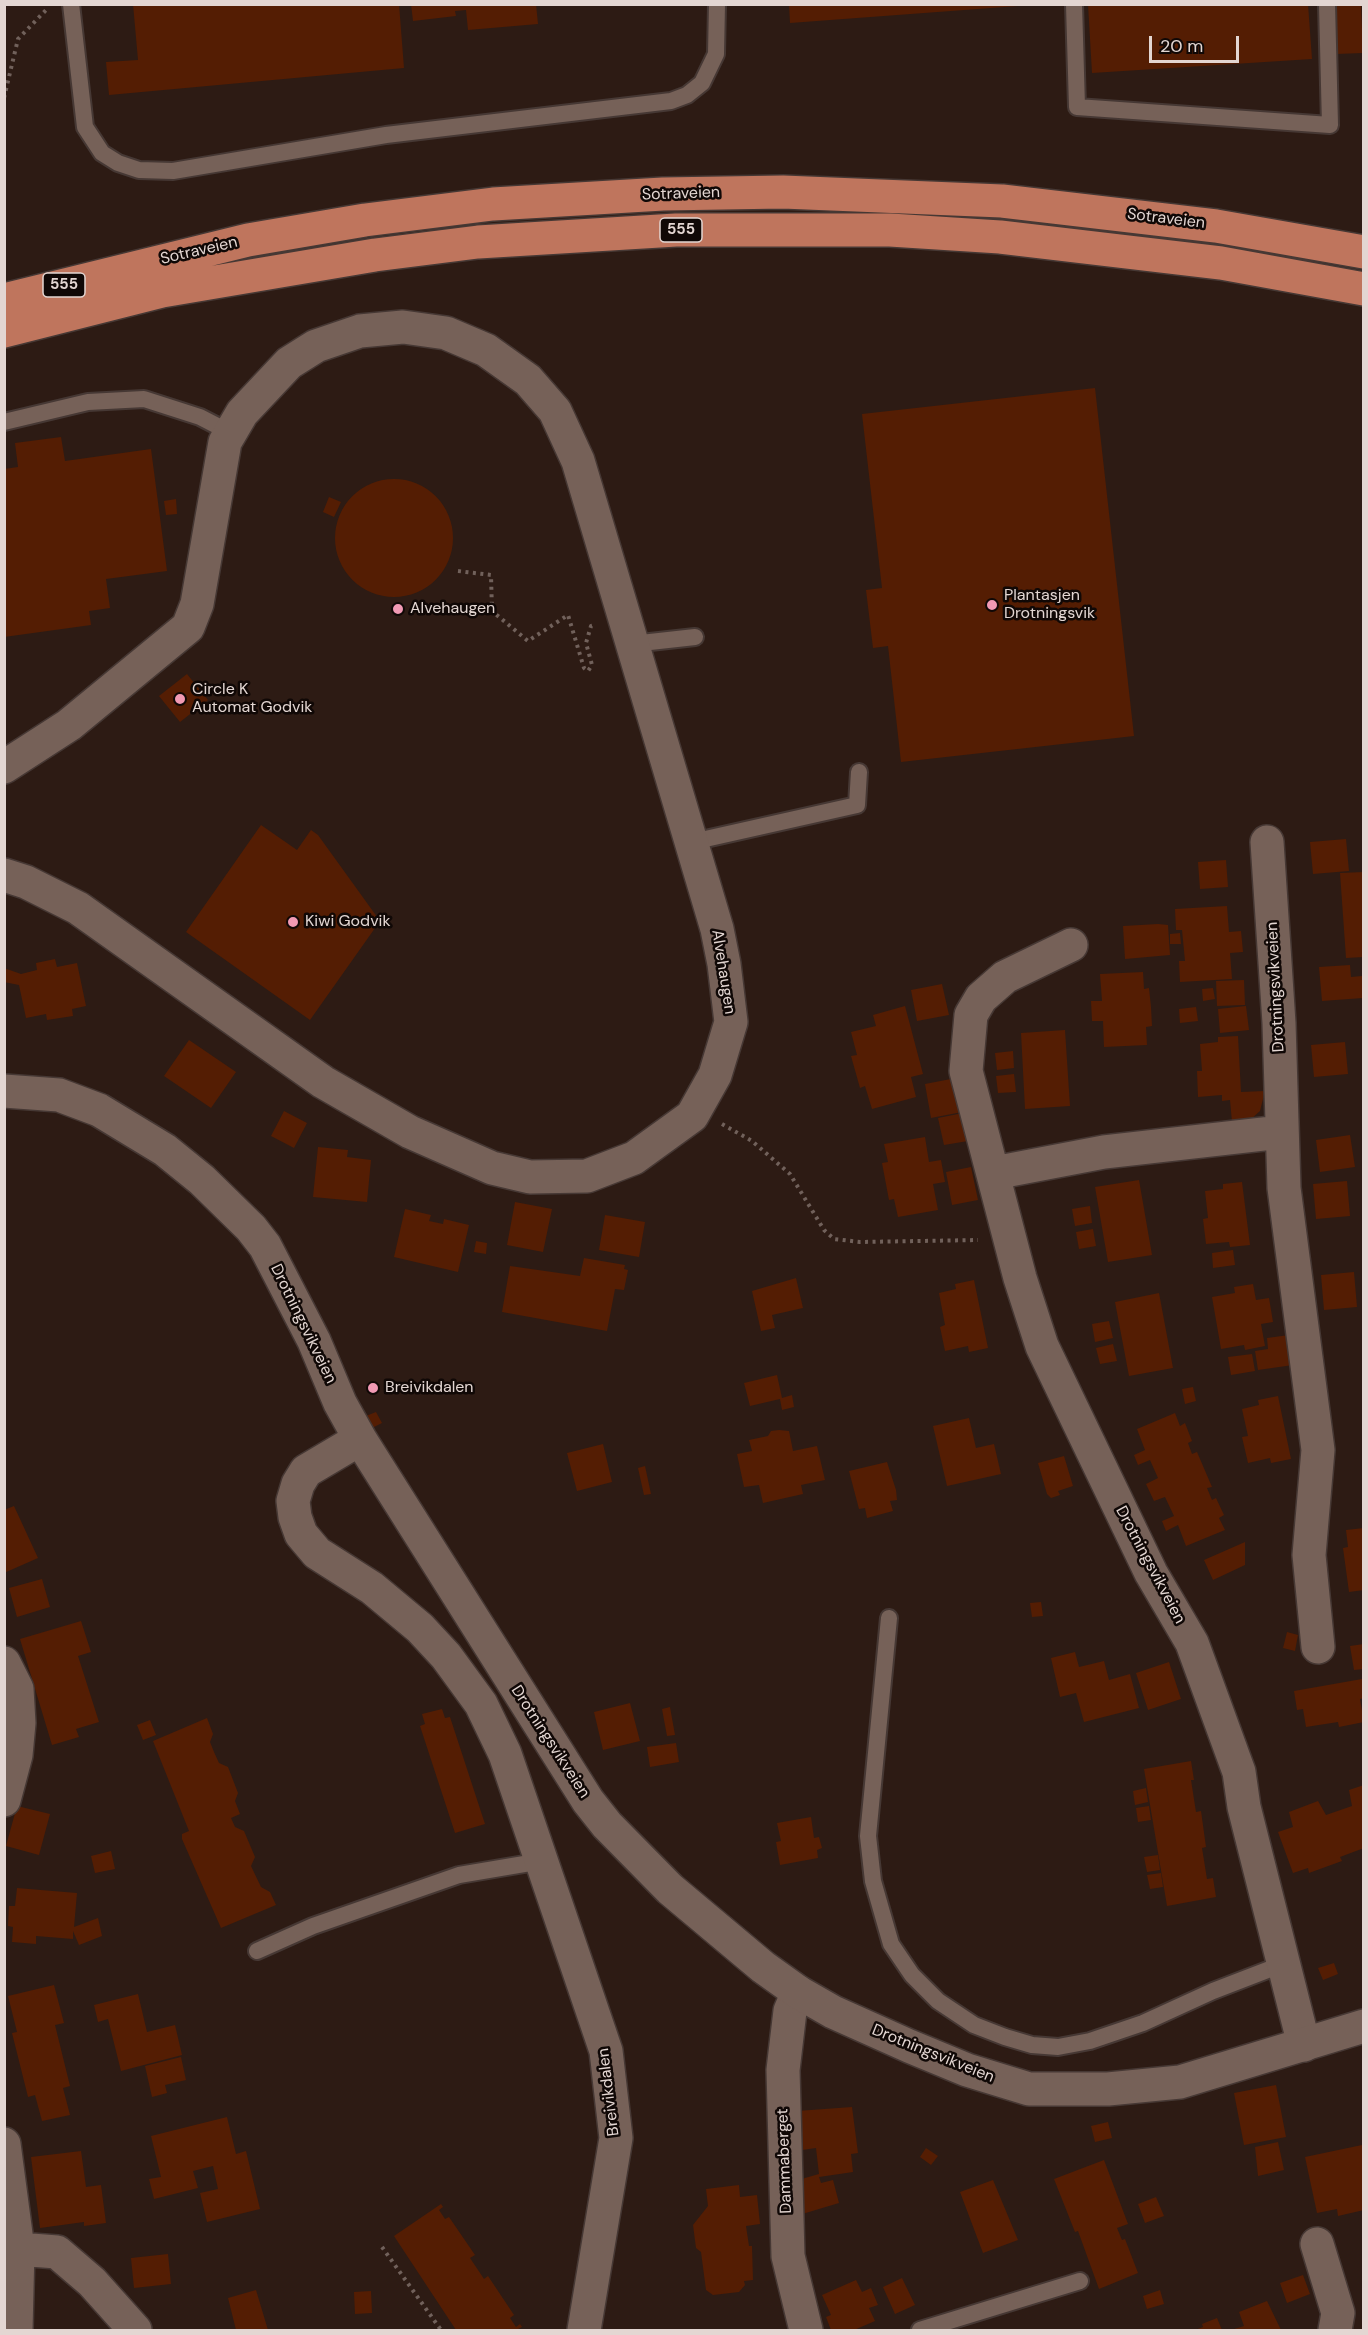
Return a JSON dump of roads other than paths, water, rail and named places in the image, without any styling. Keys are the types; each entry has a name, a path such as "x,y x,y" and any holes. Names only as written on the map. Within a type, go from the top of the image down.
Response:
{"highway":[{"name":"Sotraveien","path":"4,300 248,240 425,212 579,198 711,193 894,195 1002,201 1216,226 1364,252"},
{"name":"Sotraveien","path":"4,331 162,291 375,255 477,242 676,230 890,230 1000,237 1221,263 1364,289"},
{"name":"555","path":"4,279 89,261 123,269"}],"street":[{"name":"Alvehaugen","path":"4,767 69,725 188,627 197,604 225,442 242,413 289,363 316,346 360,331 403,327 446,333 486,350 528,380 555,411 578,461 692,842 724,964 731,1022 715,1075 697,1110 634,1158 586,1176 530,1177 492,1168 410,1132 323,1082 78,908 26,882 4,875"},
{"name":"Drotningsvikveien","path":"1267,842 1279,1023 1284,1188 1318,1450 1309,1555 1318,1647"},
{"name":"Drotningsvikveien","path":"1071,945 1005,977 981,998 971,1015 966,1071 979,1129 994,1173 1020,1278 1042,1346 1151,1573 1192,1643 1239,1772 1244,1808 1304,2045"},
{"name":"Drotningsvikveien","path":"4,1091 59,1095 99,1110 165,1150 202,1180 251,1228 265,1246 314,1341 340,1403 360,1439 457,1597 588,1801 606,1825 670,1889 763,1967 798,1992 833,2012 967,2070 1029,2089 1061,2091 1119,2089 1180,2082 1364,2026"},
{"path":"994,1173 1104,1152 1281,1132"},
{"name":"Breivikdalen","path":"360,1439 310,1467 298,1484 293,1502 301,1534 317,1553 372,1588 400,1610 446,1656 466,1680 494,1728 601,2035 614,2108 616,2138 584,2331"},
{"path":"4,1663 17,1689 20,1723 16,1755 4,1800"},
{"name":"Dammaberget","path":"798,1992 790,2011 783,2070 788,2256 806,2331"},
{"path":"4,2144 18,2249 16,2331"},
{"path":"1317,2244 1338,2313 1335,2331"},
{"path":"18,2249 57,2252 92,2282 135,2331"}],"lane":[{"path":"71,4 85,127 102,153 118,163 139,170 173,171 386,135 671,101 687,95 702,83 717,54 717,4"},
{"path":"1074,4 1077,107 1330,125 1327,4"},
{"path":"4,422 88,402 144,399 200,417 231,433"},
{"path":"632,644 695,637"},
{"path":"692,842 857,805 859,772"},
{"path":"889,1618 868,1836 873,1881 891,1944 912,1975 938,2001 974,2025 1005,2037 1032,2044 1058,2047 1090,2041 1143,2023 1212,1991 1283,1964"},
{"path":"257,1951 313,1926 459,1875 542,1861"},
{"path":"920,2331 1080,2281"}],"place":[{"name":"Plantasjen Drotningsvik","path":"992,605"},
{"name":"Alvehaugen","path":"398,609"},
{"name":"Circle K Automat Godvik","path":"180,699"},
{"name":"Kiwi Godvik","path":"293,922"},
{"name":"Breivikdalen","path":"373,1388"}]}
